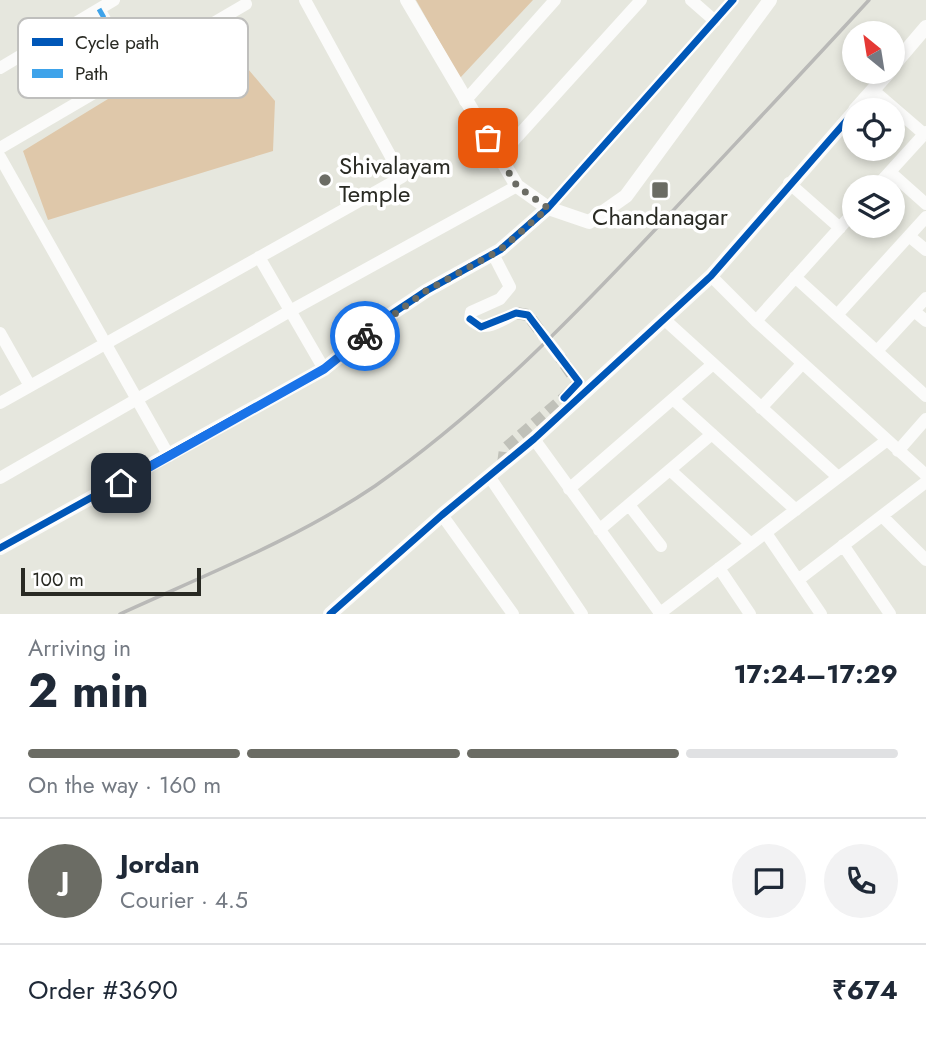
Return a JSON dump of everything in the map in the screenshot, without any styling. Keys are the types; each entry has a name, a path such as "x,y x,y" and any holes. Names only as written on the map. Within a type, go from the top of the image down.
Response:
{"street":[{"path":"84,18 114,0"},
{"path":"0,403 402,177 305,0"},
{"path":"407,0 517,186 548,208 584,222 594,220 626,195 770,0"},
{"path":"466,101 555,0"},
{"path":"499,157 641,0"},
{"path":"691,0 715,21"},
{"path":"0,548 324,369 426,291 493,254 528,228 733,0"},
{"path":"222,18 246,4"},
{"path":"99,9 104,18"},
{"path":"905,52 926,27"},
{"path":"0,68 18,57"},
{"path":"866,98 878,84"},
{"path":"873,90 925,133 887,175"},
{"path":"0,148 86,98"},
{"path":"337,611 442,515 534,439 711,276 842,125"},
{"path":"0,157 169,456"},
{"path":"890,172 926,204"},
{"path":"789,183 840,228"},
{"path":"0,478 290,311 517,186"},
{"path":"837,315 926,217"},
{"path":"756,321 842,226"},
{"path":"909,236 926,250"},
{"path":"493,254 510,287 500,299 471,312 470,319 476,326 487,327 516,313"},
{"path":"259,257 324,369"},
{"path":"711,276 802,364 926,475"},
{"path":"795,277 926,396"},
{"path":"877,351 926,298"},
{"path":"914,311 926,321"},
{"path":"665,320 838,477"},
{"path":"0,333 30,386"},
{"path":"543,335 560,358"},
{"path":"569,489 713,364"},
{"path":"761,408 802,364"},
{"path":"673,399 796,509"},
{"path":"898,451 926,419"},
{"path":"599,530 712,434"},
{"path":"534,439 659,614 886,441"},
{"path":"670,470 751,544"},
{"path":"489,476 582,614"},
{"path":"798,580 926,482"},
{"path":"629,505 661,546"},
{"path":"442,515 513,614"},
{"path":"882,516 926,559"},
{"path":"765,533 821,614"},
{"path":"843,545 890,614"},
{"path":"719,568 750,614"}],"shaded area":[{"path":"416,0 533,0 460,78"},
{"path":"248,69 275,101 273,151 48,220 23,151 110,98 248,98"}],"tunnel":[{"path":"516,313 528,315 543,335"},
{"path":"503,464 505,449 579,385 560,357"}],"railway":[{"path":"120,614 314,523 375,486 454,425 492,393 598,289 869,0"}],"marked path":[{"path":"99,9 104,18"}],"cycle path":[{"path":"0,548 324,369 390,315 426,291 500,250 548,208 733,0"},
{"path":"330,614 442,515 534,439 711,276 842,126"},
{"path":"470,319 481,327 516,313 528,315 579,382 564,398"}],"way so far":[{"path":"365,336 426,291 500,250 548,208 517,186 488,138"}],"place":[{"name":"Shivalayam Temple","path":"325,180"},
{"name":"Chandanagar","path":"660,190"}],"route":[{"path":"121,483 324,369 365,336"}]}
